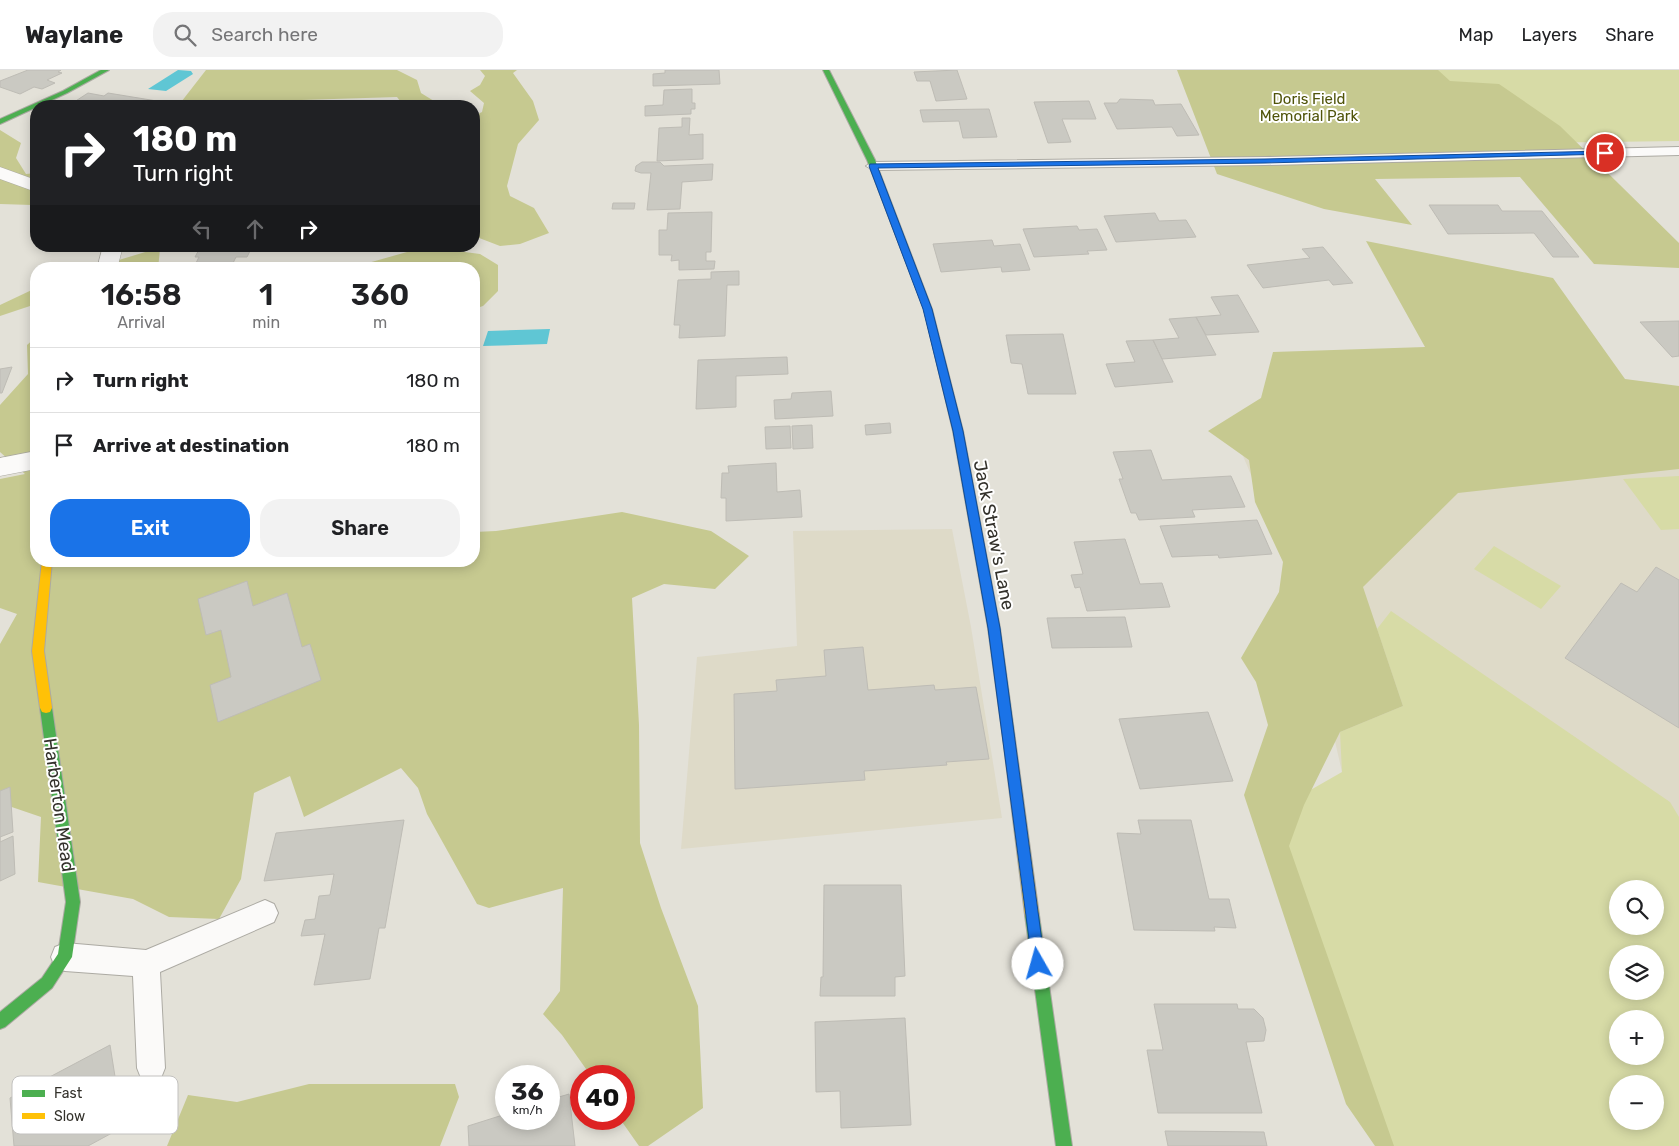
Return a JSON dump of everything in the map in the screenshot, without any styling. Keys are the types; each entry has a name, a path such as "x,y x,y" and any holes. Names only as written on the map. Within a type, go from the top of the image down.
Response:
{"street":[{"path":"47,100 106,70"},
{"name":"Jack Straw's Lane","path":"826,70 873,166 928,309 958,431 994,628 1064,1146"},
{"path":"0,122 30,108"},
{"path":"0,172 30,184"},
{"path":"0,467 30,461"},
{"name":"Harberton Mead","path":"0,1022 26,1002 47,982 65,956 73,902 38,650 45,567"}],"lane":[{"path":"873,166 1265,161 1679,151"},
{"path":"65,956 146,964 265,913"},
{"path":"146,964 151,1068"}],"shaded area":[{"path":"1679,422 1679,1146 1377,1146 1342,772 1301,592 1237,442"},
{"path":"952,529 971,627 1002,818 681,849 697,657 797,646 793,531"}],"green space":[{"path":"206,70 397,70 417,80 421,93 432,100 399,100 397,97 304,100 183,100"},
{"path":"480,70 517,70 513,73 533,101 539,120 518,144 507,186 510,196 534,208 549,233 520,244 500,246 480,238 480,113 484,103 470,91 480,85 485,76"},
{"path":"1177,70 1438,70 1450,81 1499,84 1560,126 1679,243 1679,268 1594,264 1520,177 1375,179 1412,225 1324,209 1217,174"},
{"name":"Doris Field Memorial Park","path":"1231,70 1679,70 1679,141 1268,146"},
{"path":"0,130 21,143 16,158 26,174 30,174 30,205 0,204"},
{"path":"1366,241 1553,278 1625,379 1679,386 1679,469 1458,493 1363,587 1403,706 1340,732 1304,805 1289,846 1394,1146 1375,1146 1346,1104 1244,795 1268,725 1256,682 1241,658 1279,592 1283,562 1255,502 1249,460 1208,431 1261,398 1273,352 1425,347"},
{"path":"145,252 160,252 159,262 112,262"},
{"path":"407,252 465,252 480,254 498,265 498,291 480,307 480,262 372,262"},
{"path":"30,291 30,306 0,316 0,305"},
{"path":"30,342 30,567 480,567 480,532 622,512 711,531 749,556 715,589 664,584 632,598 639,725 640,843 661,908 698,1006 703,1108 648,1146 639,1146 628,1130 635,1130 635,1065 583,1065 562,1035 543,1014 560,991 563,888 489,908 477,904 427,814 418,788 401,768 304,817 290,776 254,793 241,879 219,919 169,917 133,899 38,882 41,817 0,803 0,644 17,614 0,608 0,479 25,474 0,452 0,405 28,374 27,345"},
{"path":"1679,476 1679,529 1661,530 1623,479"},
{"path":"1494,546 1561,586 1541,609 1474,569"},
{"path":"1391,611 1670,802 1679,817 1679,1146 1377,1146 1272,812 1342,772 1340,732 1403,706 1377,629"},
{"path":"309,1084 455,1084 459,1097 440,1146 167,1146 172,1134 178,1134 178,1119 188,1095 237,1102"}],"water":[{"path":"178,70 191,71 193,74 166,91 148,89"},
{"path":"550,329 547,344 483,346 488,331"}],"building":[{"path":"28,70 61,70 58,72 62,73 47,80 55,83 42,89 34,87 20,94 0,87 0,81"},
{"path":"665,70 719,70 720,84 653,86 653,74 665,73"},
{"path":"957,70 967,99 936,101 930,81 917,81 914,72"},
{"path":"692,89 692,103 695,103 695,109 691,109 691,114 645,116 645,106 663,105 664,90"},
{"path":"88,93 104,96 108,93 151,100 77,100"},
{"path":"1120,99 1153,100 1155,105 1181,104 1199,135 1177,136 1172,127 1117,129 1104,103 1117,103"},
{"path":"1089,101 1096,119 1062,119 1071,142 1048,143 1034,102"},
{"path":"989,109 997,137 963,138 959,121 923,122 920,110"},
{"path":"682,118 690,118 689,135 703,134 703,159 657,161 659,128 682,127"},
{"path":"642,162 660,162 664,166 713,164 712,180 682,182 680,209 647,210 651,173 635,171 636,166"},
{"path":"613,203 635,203 634,209 612,209"},
{"path":"1429,205 1498,205 1502,211 1542,211 1579,257 1553,257 1534,233 1448,234"},
{"path":"712,212 711,252 706,252 706,261 715,261 714,269 679,270 679,260 671,261 672,255 659,255 659,230 667,230 668,213"},
{"path":"1155,213 1159,221 1186,220 1196,237 1116,242 1104,216"},
{"path":"1077,226 1079,230 1097,229 1107,250 1087,251 1089,254 1034,257 1023,229"},
{"path":"992,240 994,246 1020,244 1030,270 1002,272 1001,267 941,272 933,244"},
{"path":"1323,247 1353,283 1333,285 1329,280 1263,288 1247,265 1310,258 1302,249"},
{"path":"198,252 250,252 247,257 236,257 234,262 196,262 199,257 195,257"},
{"path":"739,271 739,285 727,285 725,336 679,338 680,325 674,325 678,280 711,279 711,272"},
{"path":"1238,295 1259,332 1206,335 1196,317 1221,315 1211,297"},
{"path":"1196,317 1216,355 1162,359 1153,340 1179,338 1169,319"},
{"path":"1679,321 1679,356 1672,357 1640,322"},
{"path":"1063,334 1076,394 1028,394 1022,364 1011,363 1006,335"},
{"path":"1153,340 1173,382 1115,387 1106,364 1135,362 1126,341"},
{"path":"787,357 788,374 736,376 736,407 696,409 698,360"},
{"path":"12,367 2,393 0,393 0,369"},
{"path":"831,391 833,416 775,419 774,400 791,399 792,393"},
{"path":"890,423 891,433 866,435 865,425"},
{"path":"812,425 813,448 793,449 792,426"},
{"path":"790,426 791,448 766,449 765,427"},
{"path":"1151,450 1162,480 1231,476 1245,507 1192,510 1195,517 1139,520 1136,513 1131,513 1119,479 1123,479 1113,452"},
{"path":"776,463 777,492 800,490 802,517 726,521 726,498 721,498 722,473 729,473 728,466"},
{"path":"1257,520 1272,554 1219,558 1218,555 1172,557 1160,526"},
{"path":"1125,539 1140,584 1162,583 1170,607 1087,611 1080,587 1075,588 1071,575 1083,574 1074,542"},
{"path":"1656,567 1679,580 1679,728 1565,658 1621,583 1637,592"},
{"path":"247,581 253,606 287,593 302,647 310,644 321,680 218,722 210,685 231,677 221,630 206,635 198,599"},
{"path":"1125,617 1132,647 1052,648 1047,618"},
{"path":"863,647 868,690 934,685 935,690 976,687 989,759 946,762 947,765 864,771 865,780 735,789 734,694 777,691 776,680 826,676 824,650"},
{"path":"1208,712 1233,781 1140,789 1119,719"},
{"path":"10,787 13,832 0,837 0,791"},
{"path":"404,820 385,928 379,928 370,979 314,985 325,934 301,936 305,920 315,919 319,896 330,895 334,874 264,881 276,833"},
{"path":"1138,820 1191,820 1209,899 1229,899 1236,928 1214,927 1215,931 1134,930 1117,833 1141,834"},
{"path":"13,836 15,874 0,881 0,842"},
{"path":"824,885 901,885 905,976 895,977 895,996 820,996 821,977 823,977"},
{"path":"1154,1004 1237,1004 1238,1009 1254,1009 1263,1018 1266,1030 1264,1041 1246,1042 1262,1113 1158,1113 1147,1050 1163,1050"},
{"path":"905,1018 911,1125 841,1128 840,1091 816,1092 815,1022"},
{"path":"110,1045 115,1076 52,1076"},
{"path":"569,1094 570,1130 573,1130 575,1146 469,1146 468,1126 495,1117 495,1130 560,1130 560,1097"},
{"path":"12,1097 12,1122 10,1098"},
{"path":"1165,1131 1264,1132 1267,1146 1168,1146"},
{"path":"13,1134 110,1134 88,1146 14,1146"}],"traffic: fast":[{"path":"48,100 106,70"},
{"path":"826,70 871,160 928,309 958,431 994,628 1009,739"},
{"path":"0,122 30,108"},
{"path":"0,1022 47,983 65,957 73,902 46,708"},
{"path":"1032,915 1064,1146"}],"traffic: slow":[{"path":"46,567 38,651 46,708"},
{"path":"1009,739 1032,915"}],"route":[{"path":"1038,964 994,628 958,431 928,309 873,166 1265,161 1605,153"}]}
